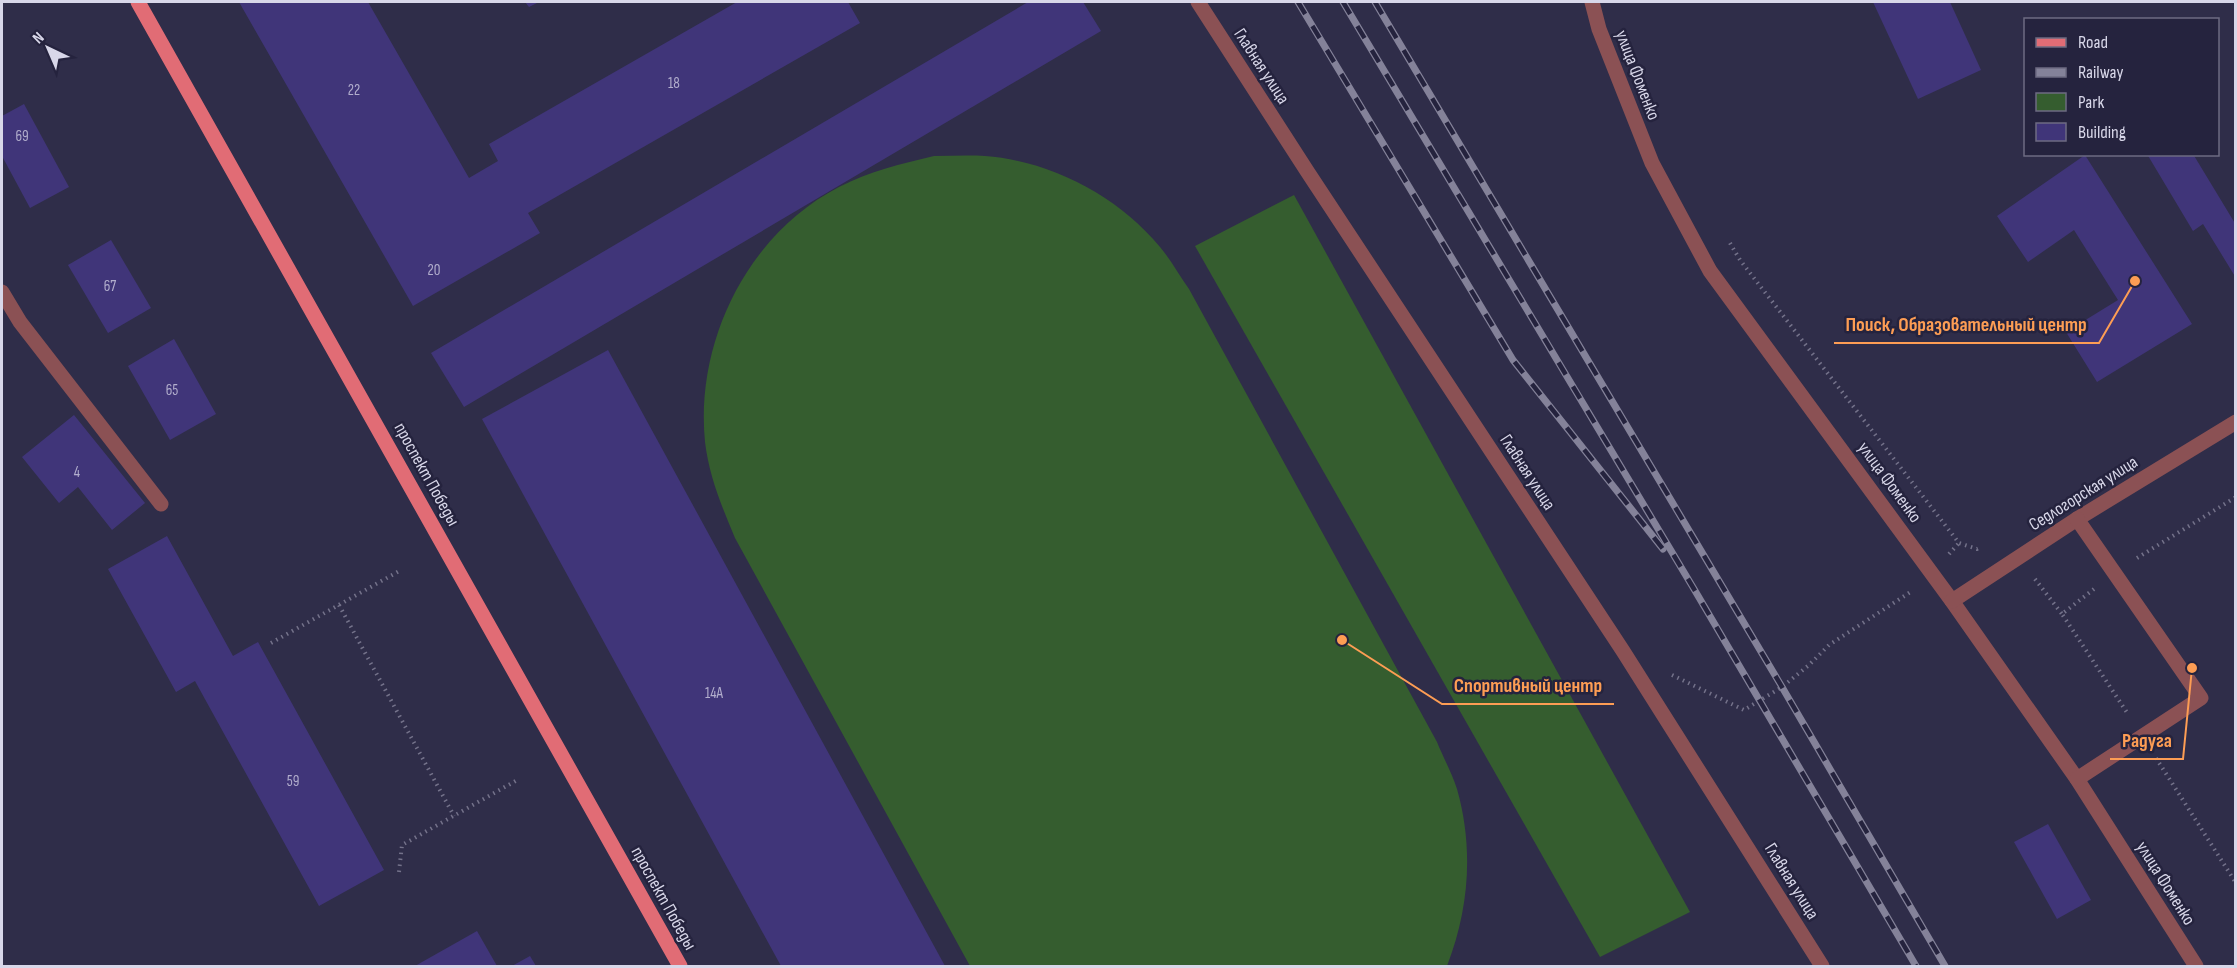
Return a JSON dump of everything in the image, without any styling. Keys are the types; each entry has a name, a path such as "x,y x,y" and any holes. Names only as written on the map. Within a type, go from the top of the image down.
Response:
{"main road":[{"name":"проспект Победы","path":"138,2 680,966"}],"street":[{"name":"Главная улица","path":"1198,2 1623,651 1822,966"},
{"name":"улица Фоменко","path":"1592,2 1599,29 1652,163 1710,271 1952,600 2077,779 2196,966"},
{"path":"2,292 20,322 161,504"},
{"name":"Седлогорская улица","path":"1952,600 2077,519 2235,422"},
{"path":"2077,519 2201,698 2077,779"}],"path":[{"path":"1727,240 1740,260 1959,543 1977,549 1986,544"},
{"path":"271,643 401,570"},
{"path":"1623,651 1744,710 1782,687 1829,645 1907,595 1931,572"},
{"path":"339,605 454,816"},
{"path":"399,872 402,845 519,779"}],"green space":[{"path":"934,156 1010,159 1034,165 1081,184 1104,197 1143,229 1164,252 1189,289 1437,742 1455,783 1466,834 1467,879 1460,923 1447,966 970,966 735,538 713,479 705,442 704,404 709,366 719,329 734,294 754,262 778,232 807,207 851,181 874,172"},
{"path":"1294,195 1690,912 1600,957 1195,246"}],"building":[{"path":"239,2 368,2 469,178 498,161 489,144 737,2 848,2 860,23 528,213 540,233 413,306"},
{"path":"525,2 539,2 529,7"},
{"path":"1028,2 1083,2 1101,31 464,407 431,353"},
{"path":"1873,2 1950,2 1981,70 1918,99"},
{"path":"24,104 69,187 30,208 2,156 2,116"},
{"path":"2086,156 2192,324 2097,382 2066,332 2118,300 2074,230 2028,262 1997,216"},
{"path":"2148,156 2194,156 2236,225 2236,278 2203,224 2193,231"},
{"path":"111,240 151,308 108,333 68,265"},
{"path":"174,339 216,414 170,440 128,366"},
{"path":"608,350 945,966 781,966 482,419"},
{"path":"74,415 145,503 112,530 78,487 59,503 22,457"},
{"path":"167,536 233,656 258,642 384,870 319,906 195,681 176,692 108,569"},
{"path":"2048,824 2091,900 2057,919 2014,842"},
{"path":"477,931 497,966 415,966"},
{"path":"530,956 536,966 512,966"}],"railway":[{"path":"1298,2 1513,360 1663,549"},
{"path":"1343,2 1916,966"},
{"path":"1375,2 1945,966"}],"place":[{"name":"Поиск, Образовательный центр","path":"2135,281"},
{"name":"Спортивный центр","path":"1342,640"},
{"name":"Радуга","path":"2192,668"}]}
